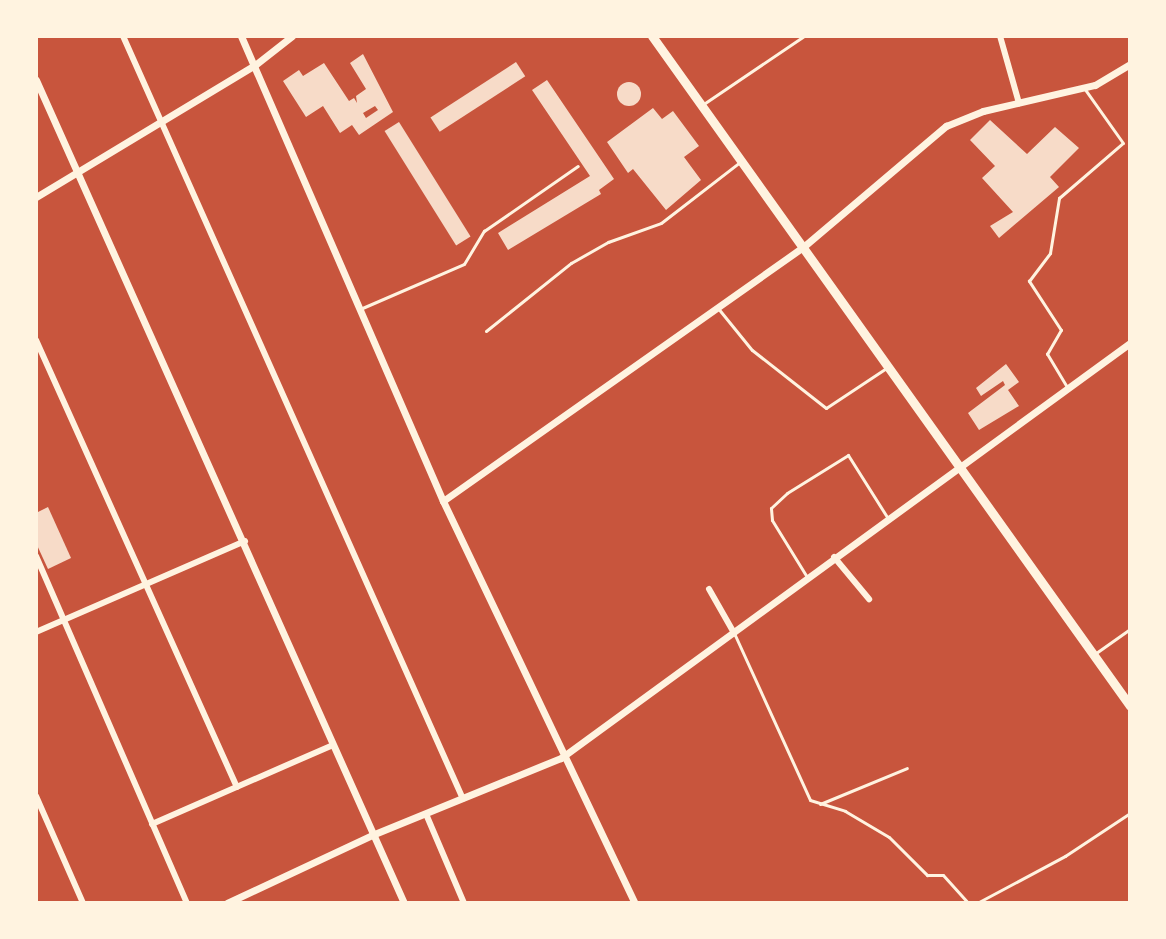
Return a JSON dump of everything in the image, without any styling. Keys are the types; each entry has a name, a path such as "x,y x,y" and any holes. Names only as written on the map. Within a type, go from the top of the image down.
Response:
{"main road":[{"path":"652,36 956,467 1130,706"}],"street":[{"path":"123,36 162,117 463,799"},
{"path":"241,36 443,501 561,758 635,903"},
{"path":"36,197 77,168 255,65 292,36"},
{"path":"1000,36 1019,103"},
{"path":"443,501 802,248 946,126 1019,103 1084,88 1130,64"},
{"path":"36,80 245,541 404,903"},
{"path":"36,340 237,787"},
{"path":"227,903 372,835 561,758 887,517 1130,343"},
{"path":"36,632 245,541"},
{"path":"36,556 187,903"},
{"path":"834,557 869,599"},
{"path":"709,589 734,633"},
{"path":"152,824 333,745"},
{"path":"36,796 83,903"},
{"path":"426,814 464,903"}],"lane":[{"path":"701,106 804,36"},
{"path":"1067,388 1047,354 1061,330 1029,281 1050,253 1059,198 1123,143 1084,88"},
{"path":"486,331 571,263 608,242 661,223 741,161"},
{"path":"360,309 464,264 484,231 578,166"},
{"path":"717,307 752,350 826,408 886,368"},
{"path":"807,577 772,520 771,508 787,493 848,455 887,517"},
{"path":"1093,655 1130,629"},
{"path":"734,633 810,800 845,811 889,837 927,875 943,875 962,899 977,903 1065,856 1130,813"},
{"path":"820,804 907,768"}],"building":[{"path":"363,54 393,112 359,135 352,125 340,133 323,106 306,117 283,81 299,70 303,76 324,63 349,101 354,98 357,103 356,96 366,89 350,63","holes":["375,106 378,110 366,118 363,113"]},
{"path":"516,62 525,76 440,132 430,118"},
{"path":"547,80 614,179 599,190 601,194 508,250 498,233 590,176 532,90"},
{"path":"629,82 637,86 641,94 637,102 629,106 621,102 617,94 621,86"},
{"path":"653,108 662,119 673,111 699,146 684,157 701,180 666,210 633,169 628,173 607,142"},
{"path":"990,120 1027,154 1055,127 1079,148 1050,177 1059,187 999,238 990,226 1013,212 982,178 995,166 970,140"},
{"path":"399,122 471,236 456,245 385,131"},
{"path":"1006,364 1019,382 1008,390 1019,406 979,430 968,413 1005,385 1003,381 981,396 976,388"},
{"path":"48,507 71,558 48,569 36,543 36,513"}]}
